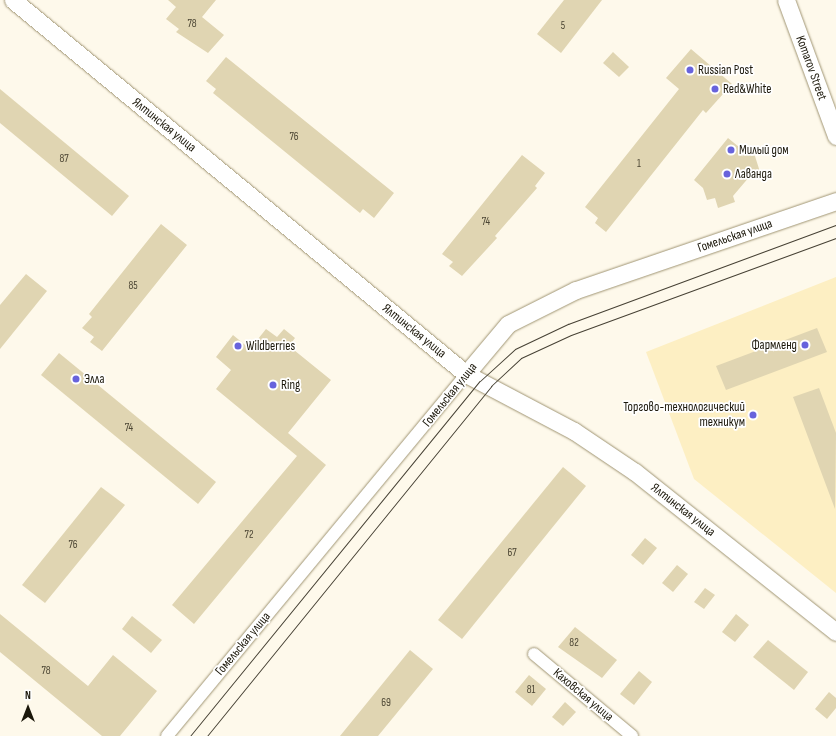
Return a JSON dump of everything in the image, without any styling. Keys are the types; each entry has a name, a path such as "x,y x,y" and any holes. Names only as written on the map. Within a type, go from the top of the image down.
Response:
{"main road":[{"name":"Ялтинская улица","path":"13,0 466,374 574,431 635,472 836,632"},
{"name":"Komarov Street","path":"786,0 836,136"},
{"name":"Гомельская улица","path":"466,374 508,324 576,290 836,201"}],"street":[{"name":"Гомельская улица","path":"167,736 466,374"},
{"name":"Каховская улица","path":"534,654 632,736"}],"shaded area":[{"name":"Торгово-технологический техникум","path":"836,277 836,593 694,479 646,352"}],"building":[{"path":"168,0 216,0 202,17 224,35 208,53 176,32 179,29 166,19 176,7"},
{"path":"564,0 602,0 561,53 537,34"},
{"path":"691,49 732,84 706,113 703,110 606,232 595,223 598,218 585,207 679,89 666,78"},
{"path":"613,52 629,67 619,77 603,63"},
{"path":"226,57 394,193 374,218 363,209 360,213 213,93 216,89 206,81"},
{"path":"0,89 129,196 112,216 0,123"},
{"name":"Лаванда","path":"728,138 739,147 745,145 748,155 754,153 760,172 750,176 733,196 735,202 718,208 715,198 707,200 703,188 694,180"},
{"path":"522,155 545,173 535,186 537,188 495,236 497,238 462,276 449,266 453,262 442,254"},
{"path":"161,224 187,245 102,351 90,342 94,337 82,328 92,317 89,314"},
{"path":"26,274 47,291 0,349 0,305"},
{"path":"817,328 827,352 726,390 716,366"},
{"path":"266,329 277,337 284,329 295,338 289,346 331,380 288,433 326,465 194,624 172,605 297,456 216,389 231,370 216,357 233,335 250,349"},
{"path":"59,353 216,482 198,504 41,375"},
{"path":"819,388 836,433 835,509 793,397"},
{"path":"563,467 586,486 462,639 438,620"},
{"path":"101,487 125,505 45,603 22,585"},
{"path":"645,538 657,548 643,565 631,555"},
{"path":"677,565 688,574 673,592 662,583"},
{"path":"705,588 715,595 704,609 694,602"},
{"path":"0,614 88,686 113,655 157,691 120,736 102,736 0,652"},
{"path":"736,614 749,625 735,642 722,632"},
{"path":"132,616 162,640 151,653 122,629"},
{"path":"575,627 617,660 602,678 558,647"},
{"path":"768,640 808,672 794,690 753,657"},
{"path":"410,650 433,669 378,736 340,736"},
{"path":"639,671 652,682 634,705 620,694"},
{"path":"529,675 546,689 532,706 515,692"},
{"path":"829,692 836,698 836,708 827,719 815,709"},
{"path":"565,702 576,712 563,726 552,717"}],"tram line":[{"path":"190,736 480,381 515,349 568,324 836,225"},
{"path":"207,736 491,386 521,358 571,335 836,238"}],"place":[{"name":"Russian Post","path":"690,70"},
{"name":"Red&White","path":"715,89"},
{"name":"Милый дом","path":"731,150"},
{"name":"Лаванда","path":"727,174"},
{"name":"Фармленд","path":"805,345"},
{"name":"Wildberries","path":"238,346"},
{"name":"Элла","path":"76,379"},
{"name":"Ring","path":"273,385"},
{"name":"Торгово-технологический техникум","path":"753,415"}]}
